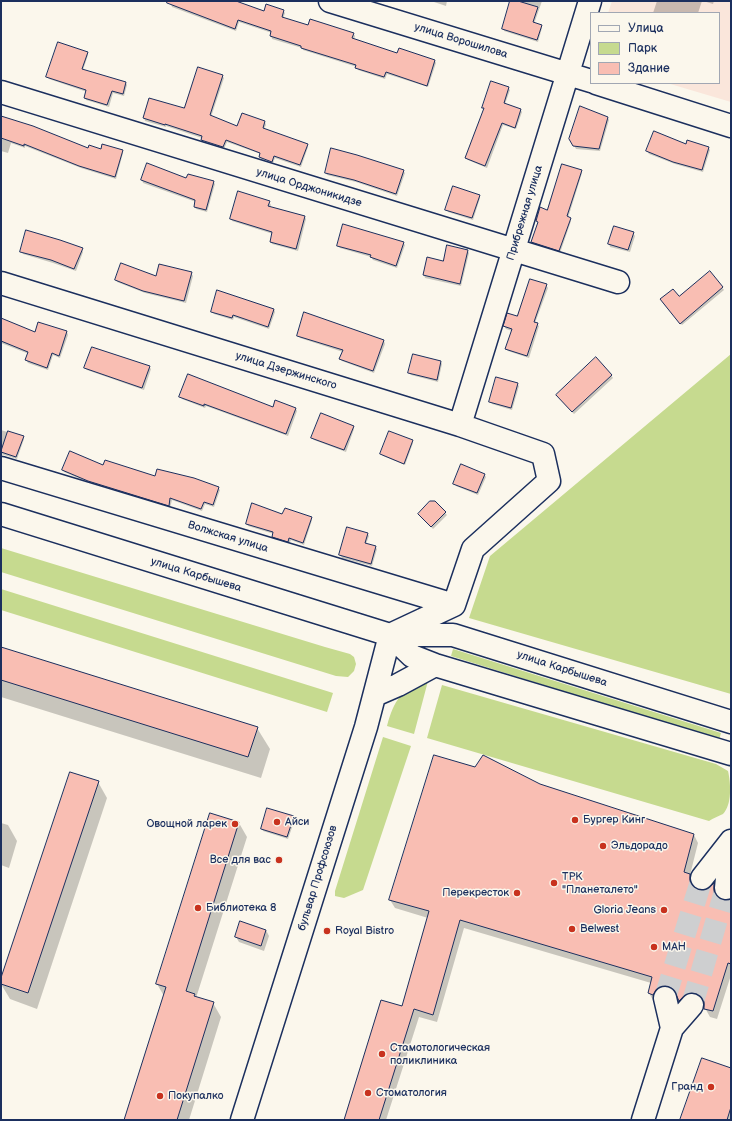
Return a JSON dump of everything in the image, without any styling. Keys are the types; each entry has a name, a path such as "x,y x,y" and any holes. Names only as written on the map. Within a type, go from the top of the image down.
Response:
{"street":[{"name":"улица Ворошилова","path":"330,1 590,81"},
{"name":"Прибрежная улица","path":"460,425 590,1"},
{"path":"599,84 731,126"},
{"name":"улица Орджоникидзе","path":"1,92 618,282"},
{"name":"улица Дзержинского","path":"1,283 460,425 543,454 549,481 473,549 454,605"},
{"name":"Волжская улица","path":"1,468 454,605"},
{"name":"улица Карбышева","path":"1,514 390,635 453,635 731,722"},
{"path":"390,635 454,605"},
{"name":"улица Карбышева","path":"390,635 412,656 435,665 731,754"},
{"name":"бульвар Профсоюзов","path":"242,1120 375,695 390,635"},
{"path":"375,695 398,685 435,665"},
{"path":"702,878 731,841"},
{"path":"726,888 731,841"},
{"path":"665,998 672,1028"},
{"path":"643,1120 672,1028 692,1005"}],"shaded area":[{"path":"612,1 731,1 731,102 670,84 720,84 720,12 608,12"}],"green space":[{"path":"731,354 731,694 469,618 490,556"},
{"path":"1,548 350,654 354,657 356,664 354,671 348,677 336,676 1,572"},
{"path":"1,589 333,693 327,712 1,610"},
{"path":"453,649 721,733 719,740 451,656"},
{"path":"428,681 414,734 387,726 396,702 400,697 411,688"},
{"path":"442,685 716,764 728,771 730,788 726,810 723,814 709,821 427,738"},
{"path":"383,737 411,746 363,890 344,898 335,896 335,891"}],"building":[{"path":"167,1 236,1 264,11 266,4 284,10 282,17 308,25 310,19 354,33 352,38 397,53 399,48 435,60 427,86 386,72 384,77 355,68 356,65 301,48 301,46 270,36 271,31 238,20 235,29 167,3"},
{"path":"510,1 518,1 538,7 533,22 542,25 537,40 502,29"},
{"path":"58,42 88,52 82,69 126,82 123,94 112,91 107,105 84,98 86,90 46,77"},
{"path":"198,67 223,75 210,115 237,126 242,113 265,121 263,128 308,144 300,165 274,156 272,162 259,157 260,153 226,140 223,147 201,140 202,136 143,118 149,98 184,108"},
{"path":"491,81 509,87 504,103 521,109 515,128 502,123 485,166 465,158 484,108 482,108"},
{"path":"580,106 608,117 599,149 573,146 569,139"},
{"path":"1,116 33,126 88,148 89,145 101,149 102,144 123,150 115,177 79,166 24,144 24,146 1,138"},
{"path":"654,131 686,144 687,140 709,147 702,170 673,162 646,151"},
{"path":"331,148 404,170 396,194 354,180 325,173"},
{"path":"147,163 186,178 188,174 214,181 206,210 194,207 195,200 141,180"},
{"path":"562,164 582,170 567,216 571,218 559,251 531,242 538,222 536,221 540,207 547,210"},
{"path":"453,186 480,195 472,218 445,210"},
{"path":"238,191 270,201 268,206 305,216 296,249 270,242 272,232 230,219"},
{"path":"343,224 404,242 396,266 370,257 371,255 337,246"},
{"path":"614,226 634,232 628,250 608,244"},
{"path":"26,230 83,248 74,269 51,260 20,252"},
{"path":"447,245 468,250 460,284 423,275 427,257 443,261"},
{"path":"121,263 156,276 159,264 192,272 184,301 143,291 115,280"},
{"path":"710,271 723,287 680,324 660,299 673,289 679,296"},
{"path":"530,279 547,284 534,322 538,323 527,356 505,349 512,329 503,326 507,313 517,316"},
{"path":"217,290 274,309 268,327 233,315 232,318 211,312"},
{"path":"304,312 384,340 373,371 339,359 343,350 297,336"},
{"path":"1,318 35,332 38,322 67,331 59,356 52,353 47,368 25,360 28,352 1,341"},
{"path":"92,347 150,366 142,388 84,368"},
{"path":"413,354 441,361 437,380 408,373"},
{"path":"596,357 612,375 572,412 556,395"},
{"path":"188,374 273,407 275,400 296,408 286,434 204,404 204,406 179,397"},
{"path":"496,377 518,383 511,408 489,402"},
{"path":"321,413 354,426 344,450 311,438"},
{"path":"8,431 24,436 16,457 1,452"},
{"path":"389,431 413,440 404,464 380,454"},
{"path":"70,451 103,465 105,460 155,476 157,469 194,478 219,487 213,505 204,502 201,509 170,498 169,506 88,481 62,470"},
{"path":"461,464 485,474 477,493 453,484"},
{"path":"430,501 435,501 446,512 431,527 418,514"},
{"path":"252,503 282,514 285,508 312,517 303,543 289,538 288,542 272,537 273,532 246,524"},
{"path":"347,527 368,533 365,543 376,546 371,564 339,555"},
{"path":"1,647 258,727 248,757 1,680"},
{"name":"ТРК \"Планеталето\"","path":"434,755 475,767 483,755 540,784 694,834 684,872 690,874 690,882 695,888 706,890 714,883 714,893 718,898 724,900 731,899 731,964 728,963 713,1011 704,1009 704,1001 700,995 695,993 688,993 679,1001 674,990 668,986 662,986 657,989 653,995 648,993 652,977 460,920 433,1015 414,1009 379,1120 344,1120 381,1000 402,1006 429,911 389,900"},
{"path":"70,772 99,781 28,993 1,984 1,978"},
{"name":"Айси","path":"267,808 294,816 287,837 261,829"},
{"path":"210,813 239,822 186,991 195,994 194,996 214,1002 177,1120 124,1120 166,987 156,984"},
{"path":"240,921 266,930 261,946 235,937"},
{"name":"Гранд","path":"702,1058 731,1068 731,1107 727,1120 680,1120"}],"tunnel":[{"path":"665,998 702,878"},
{"path":"692,1005 726,888"}],"place":[{"name":"Бургер Кинг","path":"575,820"},
{"name":"Айси","path":"277,822"},
{"name":"Овощной ларек","path":"235,824"},
{"name":"Эльдорадо","path":"603,846"},
{"name":"Все для вас","path":"279,860"},
{"name":"ТРК \"Планеталето\"","path":"554,883"},
{"name":"Перекресток","path":"517,893"},
{"name":"Библиотека 8","path":"198,908"},
{"name":"Gloria Jeans","path":"664,910"},
{"name":"Belwest","path":"572,929"},
{"name":"Royal Bistro","path":"327,931"},
{"name":"МАН","path":"654,947"},
{"name":"Стамотологическая поликлиника","path":"382,1054"},
{"name":"Гранд","path":"711,1087"},
{"name":"Стоматология","path":"368,1093"},
{"name":"Покупалко","path":"160,1096"}]}
